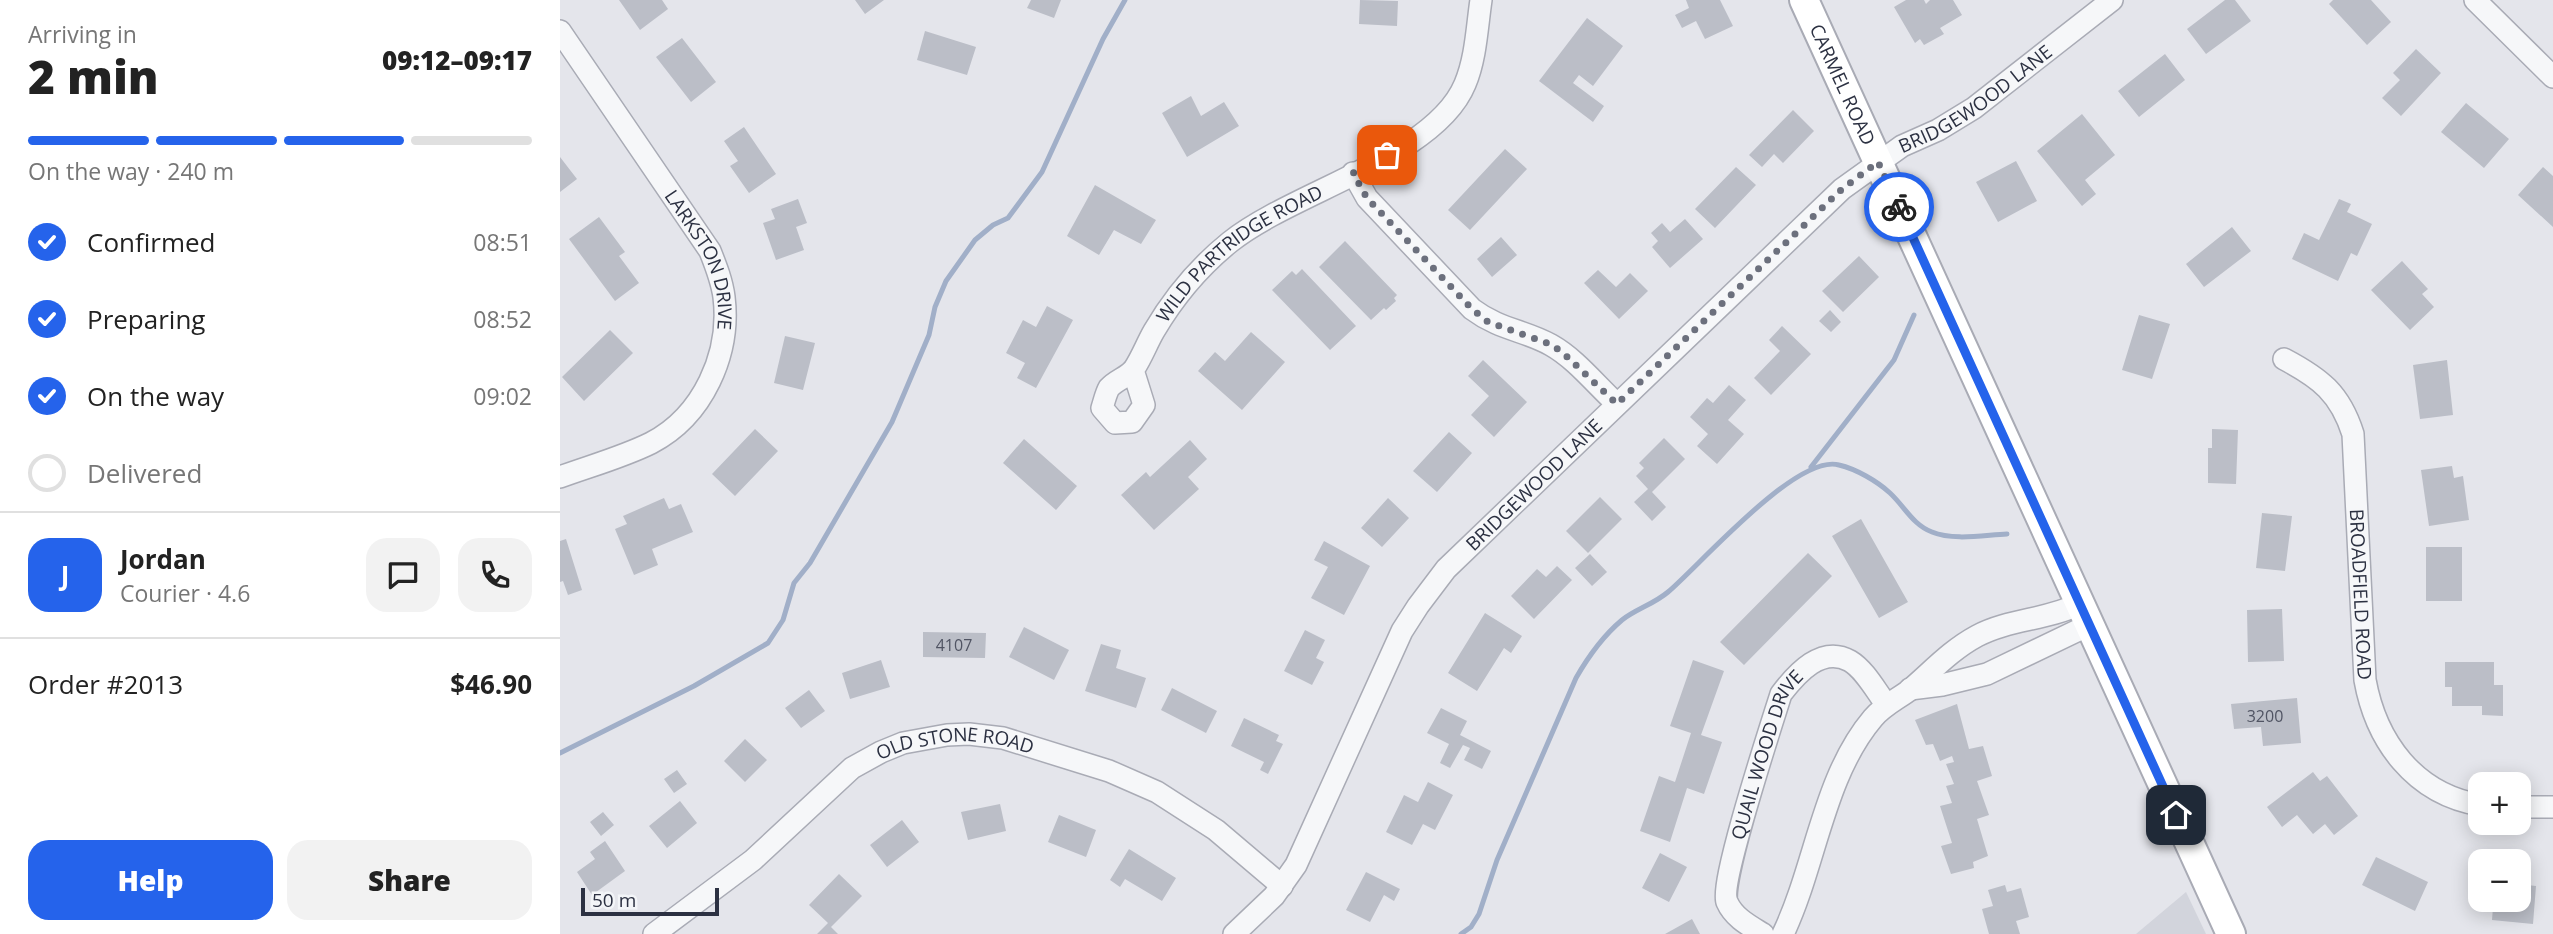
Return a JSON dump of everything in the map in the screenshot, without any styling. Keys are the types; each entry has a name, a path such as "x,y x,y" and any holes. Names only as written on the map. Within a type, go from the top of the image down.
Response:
{"main road":[{"name":"CARMEL ROAD","path":"1804,0 2231,934"}],"street":[{"name":"WILD PARTRIDGE ROAD","path":"1133,370 1181,290 1200,268 1231,241 1253,226 1431,129 1447,114 1462,91 1471,66 1481,0"},
{"name":"BRIDGEWOOD LANE","path":"1234,934 1256,915 1282,886 1308,842 1402,631 1446,569 1842,189 1902,146 1938,130 1974,108 2112,0"},
{"path":"2475,0 2553,77"},
{"name":"LARKSTON DRIVE","path":"560,477 652,442 676,425 696,404 715,371 723,344 725,315 720,278 710,251 564,44"},
{"path":"1353,173 1367,198 1472,309 1488,322 1550,344 1617,404"},
{"name":"BROADFIELD ROAD","path":"2284,359 2312,374 2330,390 2340,403 2353,434 2364,680 2370,707 2380,732 2393,752 2427,784 2452,797 2468,802"},
{"path":"1783,934 1798,903 1835,785 1846,760 1864,730 1886,704 1910,689 1940,660 1980,634 2062,613 2084,615"},
{"path":"1910,689 1942,685 1987,674 2084,615"},
{"name":"QUAIL WOOD DRIVE","path":"1763,934 1736,916 1725,894 1731,862 1781,694 1793,679 1816,659 1840,657 1852,662 1886,704"},
{"name":"OLD STONE ROAD","path":"654,934 753,860 852,768 903,743 947,734 1003,738 1087,763 1157,792 1216,830 1282,886"},
{"path":"2531,807 2553,807"}],"shaded area":[{"path":"2186,892 2206,934 2136,934"}],"building":[{"path":"619,0 662,0 668,9 640,30"},
{"path":"855,0 884,0 865,14"},
{"path":"1031,0 1061,0 1054,18 1027,8"},
{"path":"1360,0 1398,1 1397,26 1359,24"},
{"path":"1686,0 1720,0 1733,26 1705,39 1696,21 1682,28 1675,15 1689,8"},
{"path":"1906,0 1924,0 1926,4 1930,0 1953,0 1962,15 1940,28 1944,34 1924,45 1920,39 1915,43 1894,7"},
{"path":"2225,0 2235,0 2251,21 2206,54 2187,29"},
{"path":"2333,0 2371,0 2391,22 2367,45 2329,4"},
{"path":"1587,18 1623,46 1593,86 1579,75 1573,83 1604,106 1593,122 1539,81"},
{"path":"925,31 976,47 967,75 917,60"},
{"path":"682,38 716,82 691,102 656,57"},
{"path":"2416,49 2441,73 2401,116 2382,98 2400,80 2393,73"},
{"path":"2165,54 2185,80 2139,117 2118,91"},
{"path":"1191,96 1201,116 1224,102 1239,126 1187,157 1162,113"},
{"path":"2466,103 2509,139 2484,168 2441,132"},
{"path":"1793,110 1814,131 1783,163 1774,154 1762,167 1749,155"},
{"path":"2082,114 2115,155 2085,180 2096,194 2082,206 2037,151"},
{"path":"744,127 776,174 749,193 730,166 738,161 724,141"},
{"path":"1505,149 1527,169 1470,230 1448,210"},
{"path":"560,157 577,179 560,192"},
{"path":"2016,161 2037,201 1998,222 1976,182"},
{"path":"1736,167 1756,185 1715,228 1695,209"},
{"path":"2543,167 2553,176 2553,227 2518,195"},
{"path":"1095,185 1156,220 1141,244 1114,230 1099,255 1067,236"},
{"path":"798,199 807,223 796,227 804,250 776,260 763,223 775,219 771,209"},
{"path":"2339,199 2351,204 2347,212 2372,224 2357,256 2351,253 2338,281 2292,259 2304,233 2319,240"},
{"path":"599,217 625,252 619,256 639,283 615,301 569,239"},
{"path":"1685,219 1703,239 1670,268 1652,247 1658,241 1651,233 1662,223 1670,232"},
{"path":"2232,227 2251,251 2204,287 2186,264"},
{"path":"1501,237 1517,255 1492,277 1477,259"},
{"path":"1345,241 1397,295 1394,298 1396,301 1371,320 1319,267"},
{"path":"1859,256 1879,277 1843,312 1822,291"},
{"path":"2402,261 2428,289 2422,294 2434,307 2410,330 2371,290"},
{"path":"1302,269 1356,326 1330,350 1272,290 1292,271 1296,275"},
{"path":"1598,270 1616,287 1630,273 1648,291 1619,319 1584,283"},
{"path":"1047,306 1073,320 1036,388 1017,378 1025,363 1006,353 1023,320 1036,327"},
{"path":"1830,310 1841,322 1831,332 1819,321"},
{"path":"2139,315 2170,324 2152,379 2122,370"},
{"path":"1782,326 1811,354 1771,395 1754,378 1780,351 1769,340"},
{"path":"610,330 633,353 584,401 562,377"},
{"path":"1251,332 1285,362 1242,410 1198,371 1215,352 1225,361"},
{"path":"785,336 815,343 803,390 774,383"},
{"path":"1483,360 1527,402 1494,437 1471,415 1489,396 1468,376"},
{"path":"2447,360 2453,415 2420,419 2413,365"},
{"path":"1729,385 1746,400 1728,420 1744,434 1717,464 1697,446 1708,434 1690,417 1707,398 1713,403"},
{"path":"755,429 778,451 735,496 712,474"},
{"path":"2212,429 2238,430 2236,484 2208,483 2208,448 2212,448"},
{"path":"1449,432 1472,453 1437,492 1413,471"},
{"path":"1664,438 1685,459 1652,492 1666,507 1652,521 1634,502 1648,489 1636,476 1644,468 1639,463"},
{"path":"1024,439 1077,486 1056,510 1003,463"},
{"path":"1190,440 1207,459 1188,477 1199,489 1154,530 1121,495 1146,472 1150,477"},
{"path":"2452,466 2454,478 2463,476 2469,520 2429,526 2421,470"},
{"path":"1600,497 1622,519 1588,553 1566,531"},
{"path":"664,498 669,509 681,504 693,532 652,549 658,565 634,575 615,529 627,524 623,516"},
{"path":"1388,498 1409,518 1382,547 1361,528"},
{"path":"2262,513 2292,516 2285,571 2256,568"},
{"path":"1861,519 1908,602 1879,618 1832,536"},
{"path":"566,539 582,590 568,595 563,581 560,582 560,541"},
{"path":"1324,541 1370,566 1344,615 1311,598 1328,567 1314,560"},
{"path":"2426,547 2462,547 2462,601 2426,601"},
{"path":"1808,553 1832,576 1744,665 1720,642"},
{"path":"1590,554 1607,572 1592,586 1575,568"},
{"path":"1557,566 1572,580 1534,619 1511,596 1537,569 1546,577"},
{"path":"2282,609 2284,661 2248,662 2247,610"},
{"path":"1485,613 1522,636 1511,653 1504,648 1477,691 1448,673"},
{"path":"1024,627 1069,650 1054,680 1009,657"},
{"path":"1305,630 1325,640 1316,658 1324,662 1312,685 1284,671"},
{"path":"923,632 986,633 985,658 923,657"},
{"path":"1101,644 1121,650 1116,668 1146,678 1136,708 1085,691"},
{"path":"881,660 890,687 850,699 842,673"},
{"path":"1693,660 1724,671 1701,735 1722,742 1704,794 1687,788 1670,842 1640,831 1659,776 1675,782 1691,733 1670,726"},
{"path":"2445,662 2494,662 2494,685 2503,685 2503,716 2482,715 2482,706 2452,706 2452,687 2445,687"},
{"path":"1172,688 1217,711 1206,733 1161,710"},
{"path":"809,690 825,711 801,728 785,708"},
{"path":"2297,698 2301,743 2263,746 2261,727 2234,729 2231,704"},
{"path":"1957,704 1969,749 1983,746 1992,776 1977,781 1989,815 1977,819 1988,856 1973,862 1974,868 1951,874 1941,846 1952,843 1940,806 1952,803 1946,786 1954,784 1946,764 1954,762 1952,756 1940,761 1933,744 1926,745 1915,720"},
{"path":"1441,708 1467,721 1460,735 1491,751 1482,769 1464,760 1470,748 1463,745 1450,768 1440,763 1449,744 1427,733"},
{"path":"1244,718 1279,735 1276,741 1283,744 1268,774 1260,770 1264,762 1231,746"},
{"path":"745,739 767,760 745,782 724,761"},
{"path":"677,770 687,784 674,793 664,779"},
{"path":"2313,772 2320,781 2327,776 2358,816 2334,835 2325,824 2313,834 2297,815 2282,827 2267,807"},
{"path":"1428,782 1453,795 1435,830 1423,824 1412,845 1386,832 1404,795 1418,802"},
{"path":"680,801 697,823 667,848 649,826"},
{"path":"1000,804 1006,831 968,840 961,812"},
{"path":"603,812 614,825 601,836 590,822"},
{"path":"1059,815 1096,830 1086,857 1048,842"},
{"path":"902,820 919,842 887,867 870,845"},
{"path":"605,841 625,871 592,895 577,872 595,859 590,852"},
{"path":"1129,849 1176,878 1162,901 1125,879 1120,887 1110,880"},
{"path":"1660,853 1687,867 1669,902 1642,888"},
{"path":"2376,857 2428,882 2415,911 2362,885"},
{"path":"1366,872 1400,889 1394,901 1384,895 1370,922 1346,910"},
{"path":"839,874 862,896 831,927 838,934 817,934 828,923 809,905"},
{"path":"2005,885 2007,892 2021,888 2029,917 2016,921 2020,934 1989,934 1982,909 1993,906 1988,890"},
{"path":"2531,885 2536,886 2533,924 2492,920 2493,912 2531,912"},
{"path":"1692,919 1700,934 1665,934"}],"waterway":[{"path":"560,753 694,686 768,643 783,620 794,583 810,563 892,422 929,335 935,307 946,281 975,240 993,225 1008,218 1042,172 1103,39 1125,0"},
{"path":"1811,467 1894,360 1914,315"},
{"path":"1461,934 1471,927 1479,914 1497,860 1576,678 1591,655 1622,620 1668,592 1775,493 1799,476 1821,466 1839,465 1859,472 1879,484 1914,520 1932,532 1959,537 2007,534"}],"way so far":[{"path":"1387,155 1353,173 1367,198 1391,225 1472,309 1488,322 1550,344 1617,404 1842,189 1878,162 1899,207"}],"route":[{"path":"1899,207 2176,815"}]}
